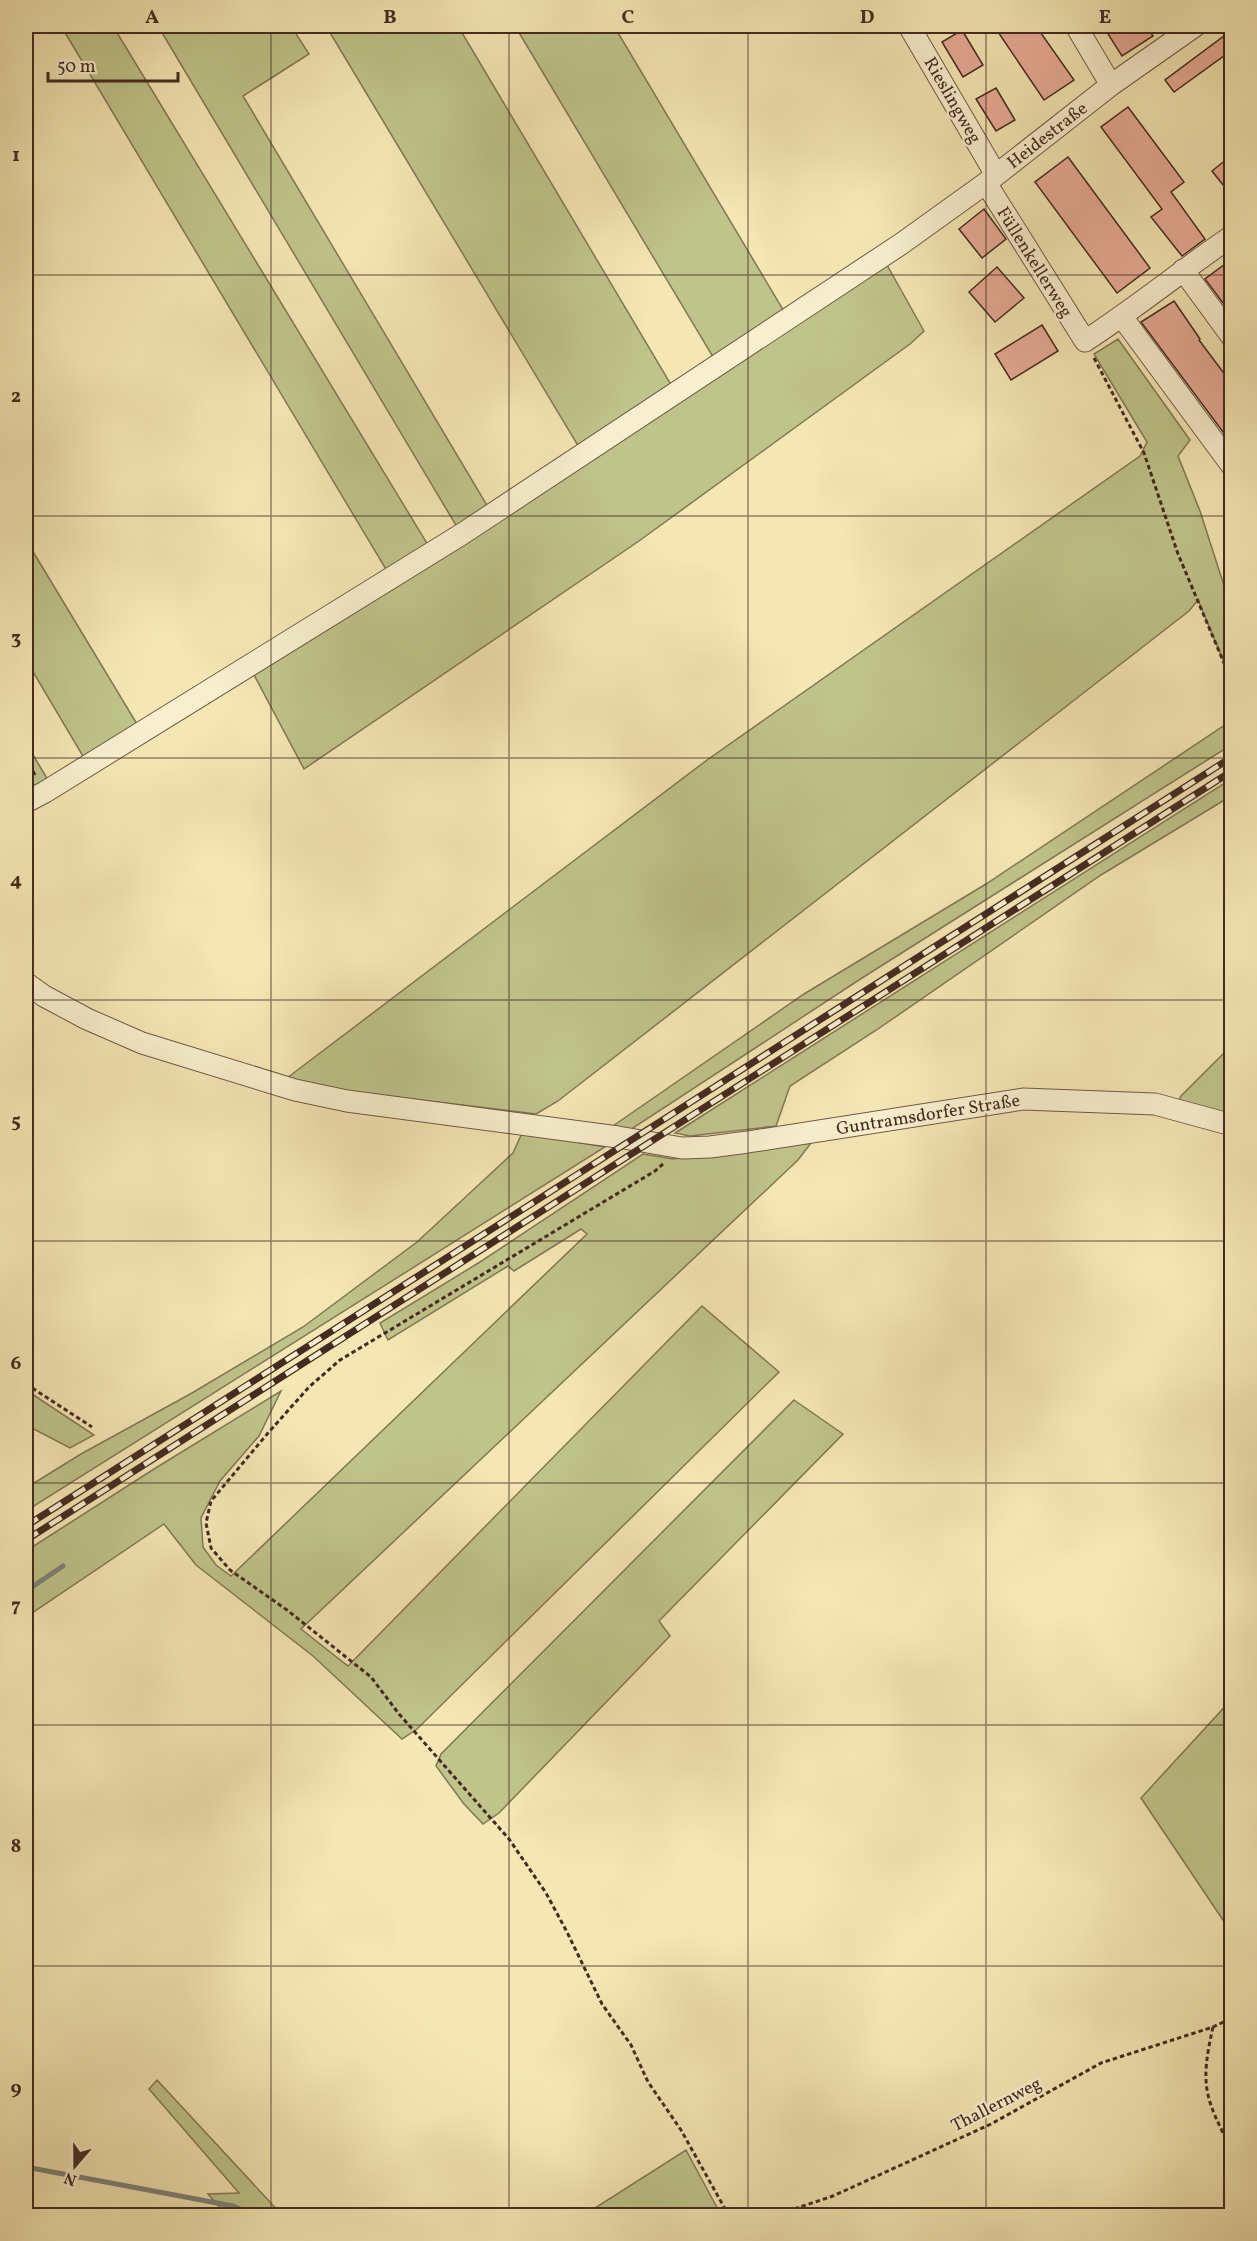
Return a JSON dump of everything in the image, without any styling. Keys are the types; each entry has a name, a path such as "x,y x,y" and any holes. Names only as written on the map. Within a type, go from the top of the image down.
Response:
{"street":[{"name":"Rieslingweg","path":"909,26 991,179"},
{"path":"1076,26 1111,85"},
{"name":"Heidestraße","path":"26,802 462,534 900,244 991,179 1111,85 1195,26"},
{"name":"Füllenkellerweg","path":"991,179 1085,340"},
{"path":"1085,340 1122,317 1232,236"},
{"path":"1183,270 1232,337"},
{"path":"1122,317 1232,466"},
{"name":"Guntramsdorfer Straße","path":"26,983 44,996 87,1019 142,1043 295,1090 347,1101 682,1148 748,1142 1023,1099 1155,1104 1232,1125"}],"path":[{"path":"1085,340 1144,453 1178,554 1232,682"},
{"path":"682,1148 655,1171 340,1360 309,1388 211,1501 206,1523 211,1548 230,1570 287,1610 371,1677 399,1714 510,1839 546,1893 602,2004 631,2045 648,2082 681,2130 729,2216"},
{"path":"26,1384 93,1427"},
{"name":"Thallernweg","path":"773,2216 833,2196 991,2124 1101,2063 1232,2018"},
{"path":"1213,2026 1205,2062 1204,2084 1213,2114 1232,2150"}],"green space":[{"path":"61,26 113,26 428,545 387,571"},
{"path":"158,26 291,26 309,54 243,96 488,507 457,527"},
{"path":"326,26 458,26 673,388 580,449"},
{"path":"515,26 614,26 785,313 716,362"},
{"path":"887,265 924,331 910,344 639,541 304,769 253,673"},
{"path":"1118,339 1190,440 1178,456 1200,511 1231,607 1231,679 1198,600 1189,611 558,1101 536,1114 346,1091 287,1078 707,760 1140,456 1147,442 1094,354"},
{"path":"26,540 137,724 84,758 26,660"},
{"path":"1231,721 1231,745 862,978 624,1134 610,1128 804,994 986,884"},
{"path":"26,743 48,780 26,792"},
{"path":"1231,779 1231,796 1101,875 878,1029 790,1086 776,1126 690,1136 675,1133"},
{"path":"1231,1046 1231,1116 1177,1103 1181,1096"},
{"path":"522,1133 605,1147 26,1511 26,1488 303,1327 417,1242 513,1153"},
{"path":"811,1143 798,1160 301,1629 348,1666 702,1306 779,1372 417,1729 402,1739 313,1656 196,1565 164,1524 26,1617 26,1551 281,1391 259,1436 220,1481 201,1518 203,1547 216,1565 231,1576 587,1234 581,1229 514,1271 508,1266 388,1340 380,1323 480,1262 643,1154 673,1159"},
{"path":"26,1390 94,1435 70,1448 26,1425"},
{"path":"794,1400 843,1434 659,1621 670,1636 499,1813 483,1824 464,1804 436,1766 441,1754"},
{"path":"1231,1700 1231,1932 1141,1798"},
{"path":"157,2080 282,2215 226,2215 208,2194 239,2193 149,2089"},
{"path":"686,2150 721,2215 584,2215"}],"building":[{"path":"994,26 1036,26 1074,80 1044,100"},
{"path":"1103,26 1147,26 1153,36 1122,56"},
{"path":"962,30 983,65 963,77 942,42"},
{"path":"1232,30 1232,50 1174,92 1165,80"},
{"path":"996,88 1015,120 996,131 976,99"},
{"path":"1128,107 1184,182 1171,192 1205,239 1182,256 1151,217 1162,209 1101,127"},
{"path":"1232,155 1232,196 1212,171"},
{"path":"1068,157 1150,268 1117,293 1035,182"},
{"path":"984,209 1006,239 982,258 959,229"},
{"path":"1232,259 1232,315 1205,279"},
{"path":"997,267 1024,298 995,322 969,292"},
{"path":"1174,301 1199,340 1232,384 1232,444 1141,322"},
{"path":"1042,325 1058,351 1011,380 995,354"}],"waterway":[{"path":"26,1591 63,1566"},
{"path":"26,2167 233,2206 257,2216"}],"railway":[{"path":"26,1526 1232,757"},
{"path":"26,1540 1232,771"}]}
